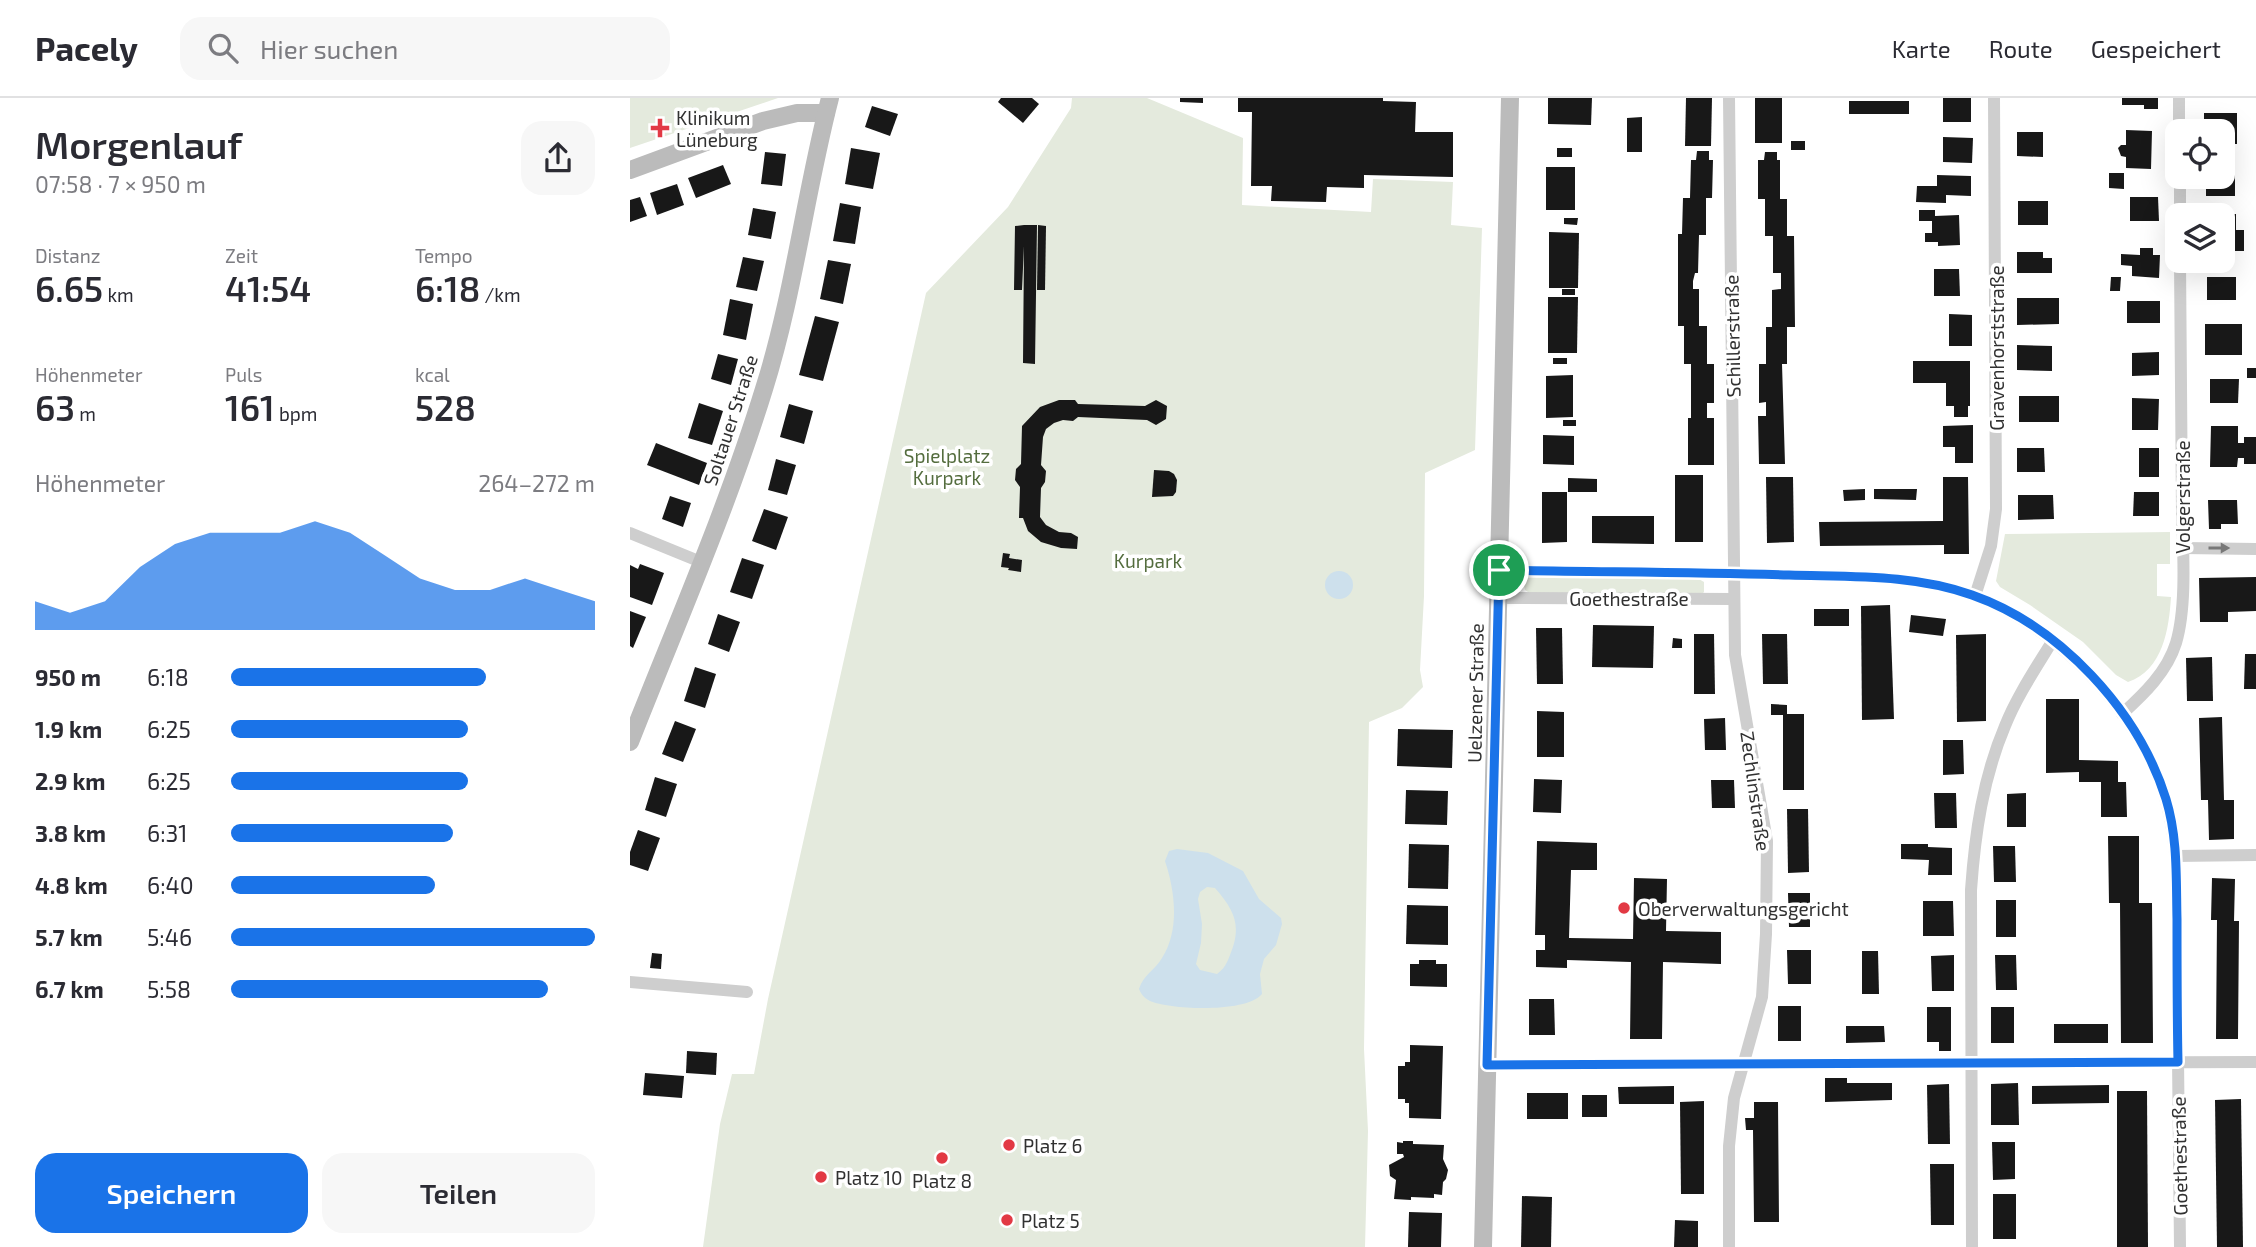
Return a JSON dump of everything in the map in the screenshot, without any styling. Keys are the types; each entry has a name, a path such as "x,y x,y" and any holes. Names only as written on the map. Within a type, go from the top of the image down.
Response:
{"street":[{"name":"Uelzener Straße","path":"1483,1247 1510,98"},
{"name":"Schillerstraße","path":"1729,98 1734,573"},
{"name":"Gravenhorststraße","path":"1975,596 1991,546 1996,509 1994,98"},
{"path":"2179,98 2179,119"},
{"path":"630,170 763,121 828,106"},
{"name":"Soltauer Straße","path":"630,742 733,482 765,386 794,272 828,106"},
{"name":"Volgerstraße","path":"2122,713 2137,701 2159,676 2176,644 2181,610 2183,548 2180,273"},
{"path":"630,533 701,562"},
{"path":"2183,548 2256,549"},
{"name":"Goethestraße","path":"1499,570 1734,573 1896,579 1927,583 1975,596 2014,615 2053,640 2099,685 2122,713 2155,769 2166,800 2175,856 2180,1247"},
{"path":"1734,573 1734,599"},
{"name":"Goethestraße","path":"1498,598 1734,599"},
{"name":"Zechlinstraße","path":"1728,1247 1729,1146 1734,1098 1762,998 1767,841 1735,655 1734,599"},
{"path":"1972,1247 1971,890 1984,789 2006,724 2053,640"},
{"path":"2175,856 2256,855"},
{"path":"630,982 747,992"},
{"path":"1487,1065 2256,1062"}],"green space":[{"name":"Klinikum Lüneburg","path":"630,98 778,98 630,148"},
{"name":"Kurpark","path":"1072,98 1147,98 1243,138 1242,205 1371,212 1373,179 1453,182 1451,225 1482,228 1475,450 1425,473 1424,596 1420,670 1423,687 1402,708 1369,722 1364,1049 1368,1131 1365,1247 703,1247 720,1124 732,1074 754,1074 768,999 926,293 1008,207 1071,108"},
{"path":"2170,532 2170,564 2157,564 2157,596 2171,597 2166,635 2149,668 2128,682 2116,675 2083,642 2000,587 1996,581 2005,534"},
{"path":"1532,576 1697,578 1704,582 1704,592 1701,595 1531,594 1525,590 1524,585 1526,579"}],"water":[{"path":"1339,571 1349,575 1353,585 1349,595 1339,599 1329,595 1325,585 1329,575"},
{"path":"1177,849 1208,853 1243,871 1259,899 1281,918 1276,945 1264,959 1260,974 1262,994 1254,1000 1226,1007 1191,1008 1150,1001 1141,993 1141,984 1162,958 1171,935 1173,897 1165,861 1169,851","holes":["1207,887 1215,888 1232,912 1236,927 1229,958 1217,974 1200,970 1196,964 1202,924 1198,899 1200,892"]}],"building":[{"path":"1001,98 1032,98 1039,104 1023,123 998,102"},
{"path":"1180,98 1203,98 1203,103 1180,102"},
{"path":"1238,98 1383,98 1383,101 1416,102 1415,132 1453,132 1453,177 1364,175 1364,188 1327,187 1326,202 1271,201 1272,186 1251,186 1252,112 1238,112"},
{"path":"1548,98 1592,98 1591,125 1548,124"},
{"path":"1686,98 1712,98 1711,146 1685,146"},
{"path":"1755,98 1782,98 1782,143 1755,143"},
{"path":"1943,98 1971,98 1971,122 1943,122"},
{"path":"2122,98 2158,98 2158,109 2144,109 2144,105 2122,105"},
{"path":"1849,101 1909,101 1909,114 1849,114"},
{"path":"872,106 898,114 890,136 865,127"},
{"path":"2204,113 2237,113 2237,144 2235,119 2204,119"},
{"path":"1642,117 1642,152 1627,152 1627,118"},
{"path":"2126,130 2152,131 2151,169 2126,168 2126,157 2121,156 2118,148 2126,145"},
{"path":"2017,132 2043,132 2043,157 2017,156"},
{"path":"1943,137 1973,138 1972,163 1943,162"},
{"path":"1791,141 1805,141 1805,150 1791,150"},
{"path":"851,148 880,153 873,189 845,184"},
{"path":"1557,148 1572,148 1572,157 1557,157"},
{"path":"1697,151 1709,151 1709,160 1713,160 1712,198 1706,198 1706,235 1699,235 1698,273 1695,273 1693,289 1699,289 1699,326 1707,326 1707,364 1714,364 1714,403 1707,403 1707,418 1714,418 1714,465 1688,465 1691,364 1684,364 1684,326 1678,326 1678,234 1682,234 1683,198 1690,198 1691,160 1696,160"},
{"path":"765,152 786,154 782,186 761,184"},
{"path":"1765,152 1777,152 1777,160 1780,160 1780,199 1787,199 1787,236 1794,236 1795,327 1787,327 1787,364 1782,364 1785,464 1759,464 1758,416 1766,416 1766,402 1759,403 1759,364 1766,364 1766,327 1772,327 1772,290 1781,289 1781,273 1773,273 1773,236 1765,236 1765,199 1758,199 1758,160 1764,160"},
{"path":"723,165 731,184 696,198 688,178"},
{"path":"1546,167 1575,167 1575,210 1546,210"},
{"path":"2109,173 2124,173 2124,189 2109,188"},
{"path":"1937,175 1971,176 1971,196 1946,195 1946,203 1916,202 1917,186 1937,186"},
{"path":"677,184 684,205 657,215 650,193"},
{"path":"2206,189 2235,189 2235,196 2206,196"},
{"path":"640,197 647,216 630,222 630,200"},
{"path":"2130,197 2158,197 2159,221 2130,221"},
{"path":"2018,201 2048,201 2048,225 2018,225"},
{"path":"840,203 861,207 855,244 833,241"},
{"path":"753,208 776,212 771,239 748,235"},
{"path":"1919,210 1935,210 1935,216 1959,215 1960,245 1938,246 1938,242 1925,242 1925,233 1932,233 1932,221 1919,221"},
{"path":"2235,214 2236,230 2244,230 2244,251 2235,251"},
{"path":"1564,218 1578,218 1577,225 1564,224"},
{"path":"1037,225 1035,364 1023,363 1024,246 1022,290 1014,290 1015,226"},
{"path":"1038,225 1046,226 1045,290 1037,290"},
{"path":"1549,232 1579,233 1578,288 1549,288"},
{"path":"2140,248 2153,248 2153,255 2160,255 2159,278 2132,276 2132,266 2121,265 2121,254 2140,255"},
{"path":"2017,252 2043,252 2043,258 2052,258 2052,273 2017,273"},
{"path":"743,257 764,261 757,291 736,287"},
{"path":"828,260 851,264 843,304 820,299"},
{"path":"1934,269 1959,269 1960,296 1934,296"},
{"path":"2111,277 2121,277 2120,291 2110,291"},
{"path":"2207,277 2236,277 2236,300 2207,300"},
{"path":"1562,289 1575,289 1575,295 1562,295"},
{"path":"1548,297 1578,297 1577,353 1548,353"},
{"path":"2017,298 2059,298 2059,324 2017,325"},
{"path":"730,299 753,304 746,340 723,335"},
{"path":"2127,301 2160,301 2160,323 2127,323"},
{"path":"1949,314 1972,315 1972,346 1949,346"},
{"path":"815,316 839,322 823,381 799,375"},
{"path":"2205,324 2242,324 2242,355 2205,355"},
{"path":"2017,345 2052,346 2052,371 2017,370"},
{"path":"2159,352 2159,375 2132,376 2132,353"},
{"path":"718,354 738,359 731,385 711,379"},
{"path":"1553,358 1567,358 1567,364 1553,364"},
{"path":"1913,361 1970,361 1968,417 1954,417 1954,406 1946,406 1946,383 1913,383"},
{"path":"2247,368 2256,368 2256,378 2247,378"},
{"path":"1573,375 1573,417 1546,418 1546,376"},
{"path":"2210,379 2239,379 2238,403 2210,403"},
{"path":"2019,396 2059,396 2059,422 2019,422"},
{"path":"2132,398 2159,399 2158,430 2132,430"},
{"path":"1059,400 1075,400 1078,404 1145,406 1156,400 1167,406 1166,419 1156,425 1147,420 1078,417 1073,421 1054,423 1046,429 1041,465 1046,471 1045,482 1041,488 1040,517 1046,525 1059,532 1078,537 1077,549 1041,542 1028,531 1023,518 1019,518 1020,487 1015,480 1016,469 1021,464 1022,426 1040,407"},
{"path":"699,403 723,411 712,445 688,438"},
{"path":"789,404 813,411 804,444 780,437"},
{"path":"1563,420 1576,420 1576,426 1563,426"},
{"path":"1973,425 1973,463 1955,463 1955,447 1943,447 1943,426"},
{"path":"2211,426 2238,426 2238,443 2244,443 2244,437 2256,437 2256,464 2244,464 2244,458 2238,458 2237,467 2210,467"},
{"path":"1543,435 1574,436 1574,465 1543,464"},
{"path":"656,443 707,463 699,485 647,465"},
{"path":"2017,448 2044,448 2045,472 2017,472"},
{"path":"2139,448 2159,448 2159,477 2139,477"},
{"path":"776,459 796,465 787,495 768,490"},
{"path":"1154,470 1174,474 1177,480 1173,496 1152,497"},
{"path":"1675,475 1703,475 1703,542 1675,542"},
{"path":"1766,477 1793,477 1794,542 1767,543"},
{"path":"1943,477 1968,477 1969,554 1944,554 1944,545 1820,546 1819,522 1943,521"},
{"path":"1568,478 1597,479 1597,492 1568,492"},
{"path":"1865,489 1865,500 1844,501 1843,490"},
{"path":"1874,489 1917,489 1916,500 1874,499"},
{"path":"1542,492 1567,492 1567,542 1542,543"},
{"path":"2134,492 2159,492 2159,516 2133,516"},
{"path":"2018,495 2053,495 2054,519 2018,520"},
{"path":"670,496 691,503 683,527 662,519"},
{"path":"2208,500 2237,500 2238,524 2221,524 2221,529 2209,529"},
{"path":"764,509 788,517 776,550 752,541"},
{"path":"1592,516 1654,516 1654,544 1592,543"},
{"path":"1003,553 1010,554 1009,558 1022,560 1021,572 1001,567"},
{"path":"742,558 764,565 752,599 730,592"},
{"path":"640,564 664,573 652,605 630,597 630,565 638,569"},
{"path":"2256,577 2256,611 2228,612 2228,622 2200,622 2199,578"},
{"path":"1890,605 1894,719 1862,720 1861,606"},
{"path":"1814,609 1849,609 1849,626 1814,626"},
{"path":"630,611 646,617 633,648 630,646"},
{"path":"718,614 740,622 729,652 708,644"},
{"path":"1911,615 1946,619 1943,636 1909,632"},
{"path":"1593,625 1654,626 1653,668 1592,667"},
{"path":"1536,628 1562,628 1563,684 1537,684"},
{"path":"1694,634 1714,634 1715,694 1694,694"},
{"path":"1762,634 1787,634 1788,684 1763,684"},
{"path":"1986,634 1986,721 1957,722 1956,635"},
{"path":"1673,638 1682,639 1682,648 1672,648"},
{"path":"2245,654 2256,654 2256,689 2244,689"},
{"path":"2212,657 2213,701 2187,701 2186,658"},
{"path":"695,667 716,674 705,708 684,701"},
{"path":"2046,699 2079,699 2079,760 2118,761 2118,782 2126,782 2127,817 2101,817 2101,782 2079,782 2079,772 2046,773"},
{"path":"1771,704 1787,705 1787,714 1804,714 1804,790 1783,790 1783,715 1771,715"},
{"path":"1537,711 1564,712 1564,757 1537,757"},
{"path":"2222,717 2224,800 2234,800 2234,839 2209,840 2208,800 2201,800 2199,718"},
{"path":"1725,718 1726,750 1705,750 1704,719"},
{"path":"675,721 696,729 683,762 662,754"},
{"path":"1398,729 1453,730 1452,768 1397,766"},
{"path":"1943,740 1963,740 1964,774 1943,775"},
{"path":"655,777 677,784 666,817 645,810"},
{"path":"1534,779 1562,780 1561,813 1533,812"},
{"path":"1711,780 1734,780 1735,808 1712,808"},
{"path":"1406,790 1448,791 1447,825 1405,824"},
{"path":"1934,793 1956,793 1957,828 1935,828"},
{"path":"2026,793 2026,827 2007,827 2007,794"},
{"path":"1787,809 1808,809 1809,872 1788,873"},
{"path":"638,830 660,838 648,871 630,865 630,852"},
{"path":"2108,836 2139,836 2139,903 2152,903 2153,1043 2121,1043 2120,903 2109,903"},
{"path":"1537,841 1597,843 1597,870 1571,870 1569,938 1633,939 1634,878 1667,879 1666,931 1721,932 1721,964 1663,962 1662,1039 1630,1039 1631,962 1567,960 1567,968 1536,967 1536,950 1545,950 1545,935 1535,935"},
{"path":"1409,844 1449,845 1448,889 1408,888"},
{"path":"1901,844 1928,844 1928,847 1952,848 1952,875 1928,875 1929,860 1901,859"},
{"path":"1993,846 2015,846 2016,882 1994,882"},
{"path":"2212,878 2235,879 2234,921 2239,921 2238,1039 2216,1039 2217,920 2211,920"},
{"path":"1788,893 1810,893 1810,927 1789,927"},
{"path":"1996,900 2016,900 2016,937 1996,937"},
{"path":"1923,901 1953,901 1954,936 1923,936"},
{"path":"1407,905 1448,906 1448,945 1406,944"},
{"path":"1787,950 1811,950 1811,984 1788,984"},
{"path":"1862,951 1878,951 1879,994 1862,994"},
{"path":"652,953 662,954 661,969 650,968"},
{"path":"1954,955 1954,991 1932,991 1931,956"},
{"path":"1995,955 2016,955 2017,990 1996,990"},
{"path":"1419,960 1436,960 1436,964 1447,964 1447,987 1410,986 1410,964 1419,964"},
{"path":"1529,999 1554,999 1555,1035 1529,1035"},
{"path":"1778,1006 1801,1006 1801,1041 1778,1041"},
{"path":"1927,1007 1951,1007 1951,1051 1939,1051 1939,1042 1927,1042"},
{"path":"1991,1007 2014,1007 2014,1043 1991,1043"},
{"path":"2054,1024 2108,1024 2108,1043 2054,1043"},
{"path":"1846,1026 1884,1026 1885,1042 1846,1043"},
{"path":"1410,1045 1443,1046 1441,1119 1409,1118 1409,1103 1405,1103 1405,1099 1398,1099 1398,1066 1405,1066 1405,1062 1410,1062"},
{"path":"687,1051 717,1053 716,1075 686,1073"},
{"path":"645,1073 684,1076 682,1098 643,1095"},
{"path":"1825,1078 1847,1078 1847,1083 1892,1083 1892,1100 1825,1102"},
{"path":"2018,1083 2019,1125 1991,1125 1991,1084"},
{"path":"1949,1084 1950,1144 1928,1144 1927,1085"},
{"path":"2109,1085 2109,1103 2032,1104 2032,1086"},
{"path":"1674,1086 1674,1104 1619,1104 1618,1087"},
{"path":"2117,1091 2147,1091 2148,1247 2117,1247"},
{"path":"1527,1093 1568,1093 1568,1119 1527,1119"},
{"path":"1582,1095 1607,1095 1607,1117 1582,1117"},
{"path":"2241,1099 2243,1247 2217,1247 2215,1100"},
{"path":"1704,1101 1704,1194 1681,1194 1680,1102"},
{"path":"1754,1102 1778,1102 1779,1222 1754,1222 1753,1130 1746,1130 1745,1118 1754,1118"},
{"path":"1397,1142 1444,1145 1443,1159 1448,1170 1442,1195 1434,1194 1434,1198 1411,1197 1411,1200 1394,1199 1396,1180 1390,1176 1389,1165 1404,1157 1403,1154 1397,1154"},
{"path":"1992,1142 2015,1142 2015,1179 1993,1180"},
{"path":"1930,1164 1954,1164 1954,1225 1931,1225"},
{"path":"1993,1194 2016,1194 2016,1239 1993,1239"},
{"path":"1522,1196 1552,1197 1551,1247 1521,1247"},
{"path":"1409,1212 1442,1213 1441,1247 1408,1247"},
{"path":"1675,1220 1698,1221 1698,1247 1674,1247"}],"place":[{"name":"Klinikum Lüneburg","path":"660,128"},
{"name":"Oberverwaltungsgericht","path":"1624,908"},
{"name":"Platz 6","path":"1009,1145"},
{"name":"Platz 8","path":"942,1158"},
{"name":"Platz 10","path":"821,1177"},
{"name":"Platz 5","path":"1007,1220"}],"route":[{"path":"1499,570 1734,573 1896,579 1927,583 1975,596 2014,615 2053,640 2080,664 2122,713 2155,769 2166,800 2176,869 2178,1062 1487,1065 1499,570"}],"park label":[{"name":"Spielplatz Kurpark","path":"947,466"}]}
